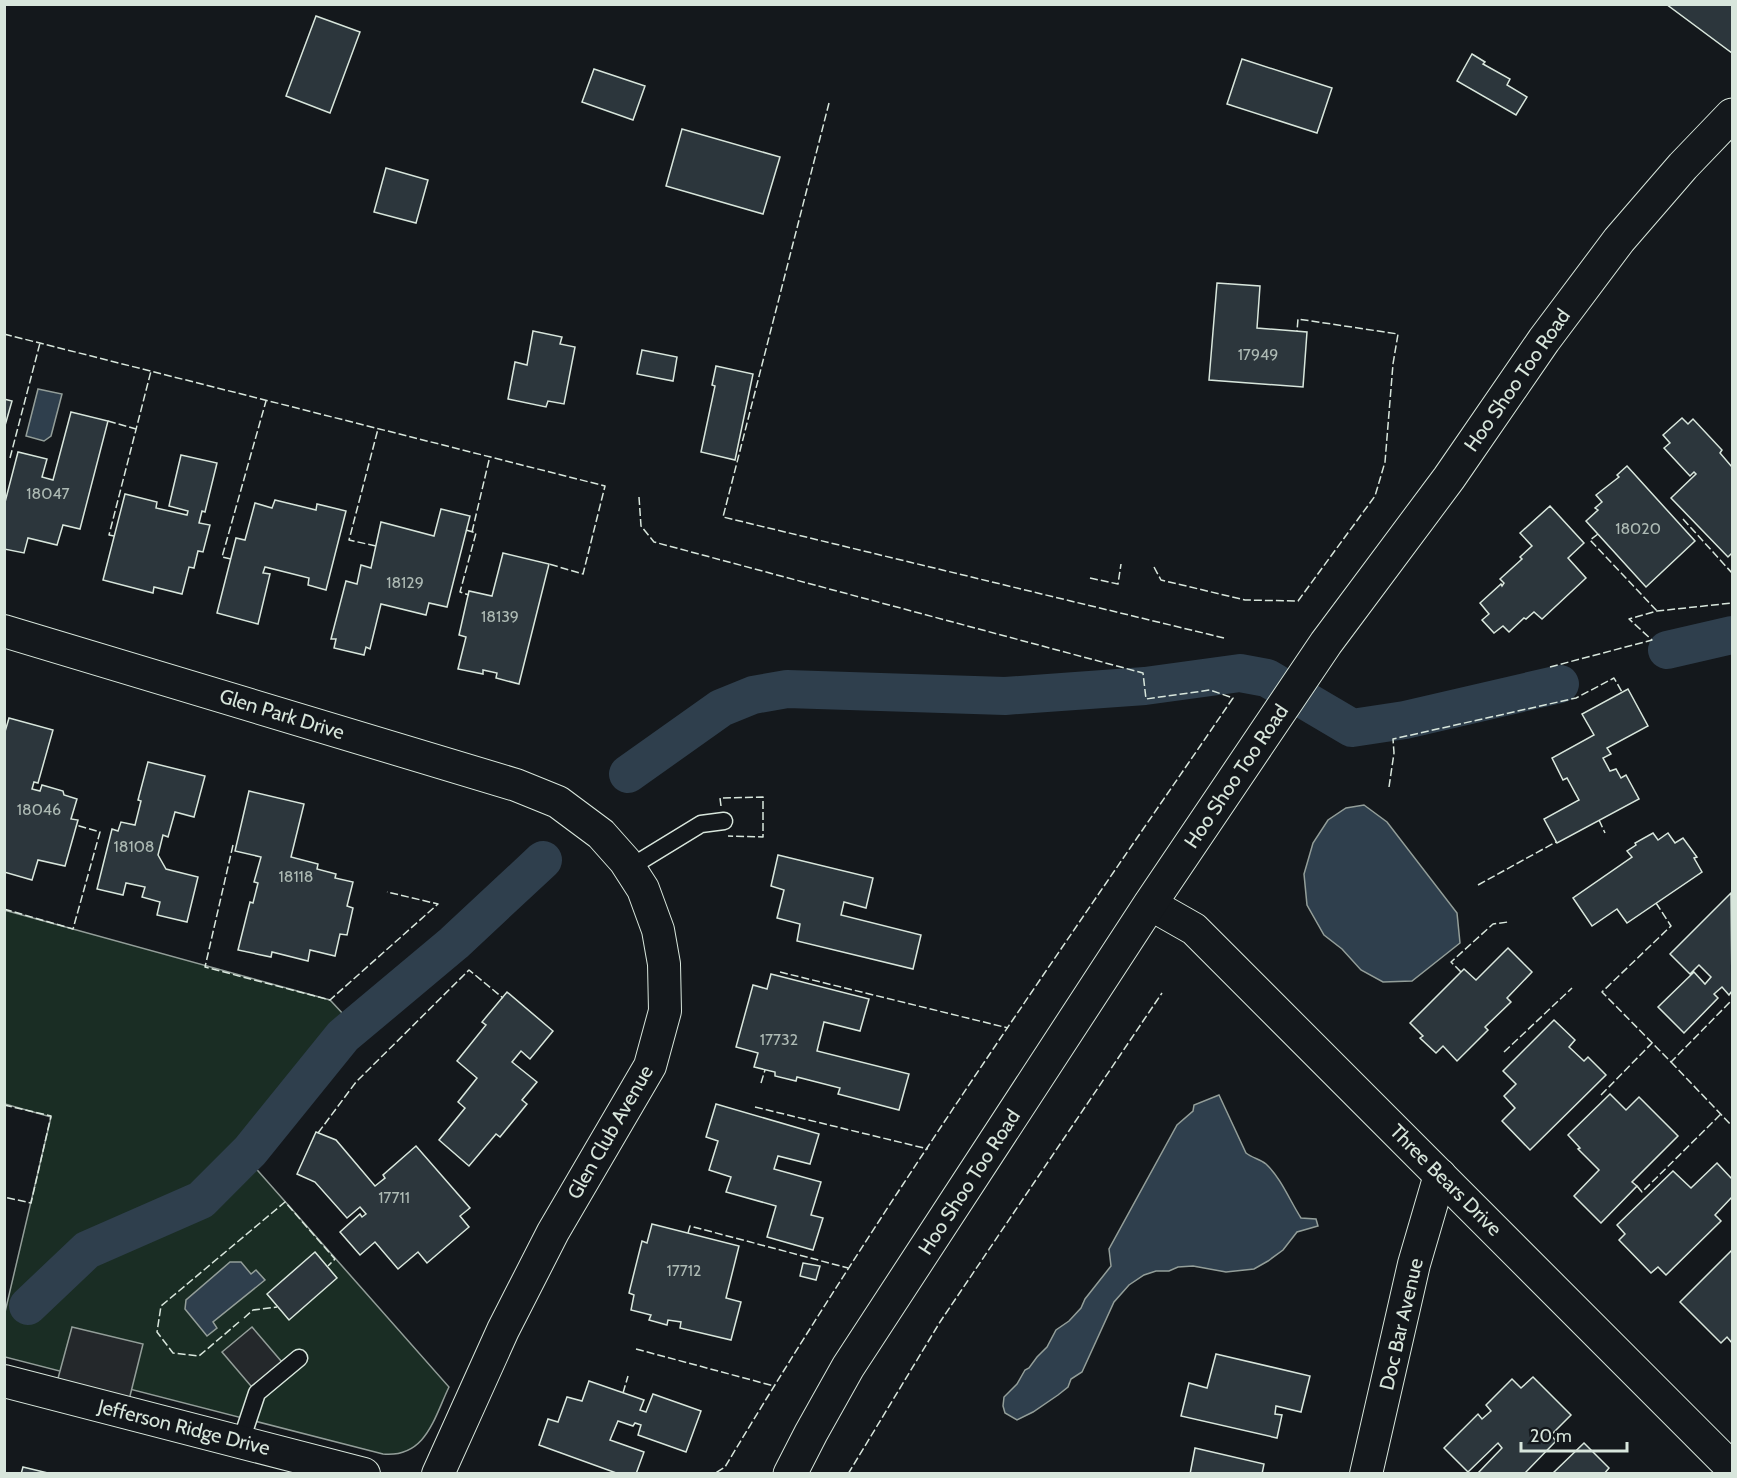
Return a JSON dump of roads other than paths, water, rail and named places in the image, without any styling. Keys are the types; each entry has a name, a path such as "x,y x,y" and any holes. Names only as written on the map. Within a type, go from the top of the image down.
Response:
{"street":[{"name":"Hoo Shoo Too Road","path":"790,1473 848,1367 1150,904 1306,673 1449,478 1544,340 1612,249 1683,166 1732,115"},
{"name":"Glen Park Drive","path":"4,631 494,778 558,802"},
{"name":"Glen Club Avenue","path":"438,1473 503,1330 553,1232 650,1066 665,1011 664,964 658,930 643,889 601,834 558,802"},
{"name":"Three Bears Drive","path":"1150,904 1194,929 1732,1468"},
{"name":"Doc Bar Avenue","path":"1366,1473 1414,1264 1440,1175"},
{"name":"Jefferson Ridge Drive","path":"4,1381 364,1473"}],"lane":[{"path":"629,868 701,824 724,821"},
{"path":"241,1441 257,1393 299,1358"}],"water":[{"path":"38,389 62,394 51,436 44,441 26,436"},
{"path":"1364,805 1387,822 1457,913 1460,943 1412,981 1383,982 1361,970 1342,949 1324,935 1307,905 1304,874 1313,843 1328,820 1346,808"},
{"path":"1219,1095 1246,1153 1266,1164 1281,1183 1301,1218 1316,1219 1318,1226 1297,1232 1283,1250 1254,1269 1226,1272 1193,1266 1144,1275 1129,1285 1114,1302 1082,1372 1071,1379 1068,1387 1033,1412 1017,1420 1005,1413 1004,1397 1047,1347 1056,1330 1069,1321 1081,1308 1085,1299 1111,1266 1109,1249 1177,1125 1193,1111 1194,1105"},
{"path":"230,1262 241,1262 251,1274 256,1270 265,1280 213,1322 217,1328 207,1336 185,1309 186,1300"}],"waterway":[{"path":"1667,650 1732,635"},
{"path":"628,774 721,708 753,695 787,689 1005,696 1145,686 1240,673 1267,678 1352,728 1405,720 1560,684"},
{"path":"28,1306 87,1250 201,1200 250,1151 343,1036 454,943 543,860"}]}
